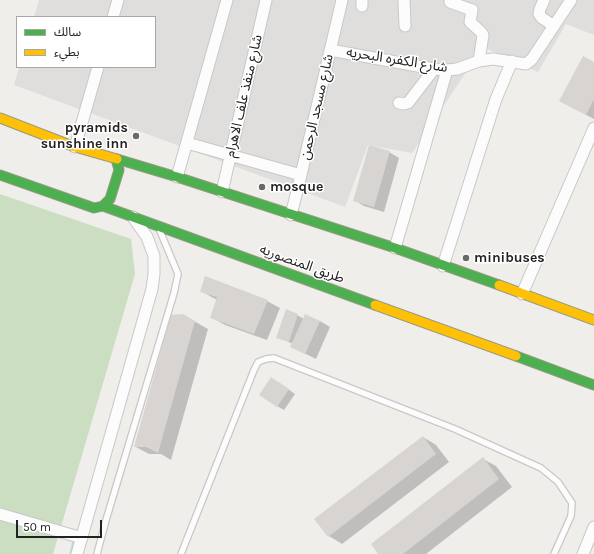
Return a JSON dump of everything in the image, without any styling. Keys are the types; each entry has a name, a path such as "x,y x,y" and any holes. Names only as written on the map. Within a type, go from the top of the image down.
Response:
{"main road":[{"path":"0,118 75,147 177,177 395,248 594,320"},
{"path":"103,206 110,199 119,170 116,159"},
{"name":"طريق المنصوريه","path":"0,175 94,208 103,206 594,385"}],"street":[{"path":"113,16 118,0"},
{"path":"177,177 228,0"},
{"name":"شارع منفذ علف الاهرام","path":"222,192 266,0"},
{"name":"شارع مسجد الرحمن","path":"290,215 301,175 342,0"},
{"path":"404,0 405,26"},
{"path":"544,0 539,14 542,18 554,26 571,0"},
{"path":"450,2 472,10 470,22 481,32 483,36 479,61"},
{"name":"شارع الكفره البحريه","path":"330,50 434,69 447,70 492,59 526,64 532,59 554,26"},
{"path":"443,266 496,99 512,61"},
{"path":"75,147 98,68"},
{"path":"399,103 408,103 434,69"},
{"path":"395,248 447,70"},
{"path":"522,294 594,128"},
{"path":"187,143 301,175"},
{"path":"77,554 152,289 154,256 147,237 133,217"},
{"path":"0,514 82,538"},
{"path":"583,554 594,527"}],"lane":[{"path":"96,554 174,293 178,274 159,227"},
{"path":"181,554 254,370 258,362 274,358 455,429 542,468 558,482 572,503 571,516 554,554"}],"shaded area":[{"path":"39,0 594,0 594,35 566,24 538,72 483,47 412,153 368,145 345,207 14,85 19,68 156,68 156,16 34,16"}],"green space":[{"path":"0,194 131,239 135,274 53,554 0,554"}],"building":[{"path":"583,56 594,62 594,99 586,115 559,101"},
{"path":"369,145 390,151 374,207 353,201"},
{"path":"205,276 268,300 254,334 210,318 217,297 200,292"},
{"path":"286,309 298,314 289,342 276,338"},
{"path":"183,314 195,321 158,453 146,447 134,447 171,315"},
{"path":"305,314 320,321 305,354 290,347"},
{"path":"271,377 289,389 277,407 259,395"},
{"path":"423,436 436,454 328,537 314,519"},
{"path":"483,457 499,479 403,554 378,554 371,544"}],"waterway":[{"path":"71,554 74,542"}],"traffic: fast":[{"path":"103,206 110,199 119,170 116,159"},
{"path":"117,159 395,248 499,285"},
{"path":"0,175 94,208 103,206 375,305"},
{"path":"516,356 594,385"}],"traffic: slow":[{"path":"0,118 75,147 117,159"},
{"path":"499,285 594,320"},
{"path":"375,305 516,356"}],"place":[{"name":"pyramids sunshine inn","path":"136,136"},
{"name":"mosque","path":"262,187"},
{"name":"minibuses","path":"466,258"}]}
